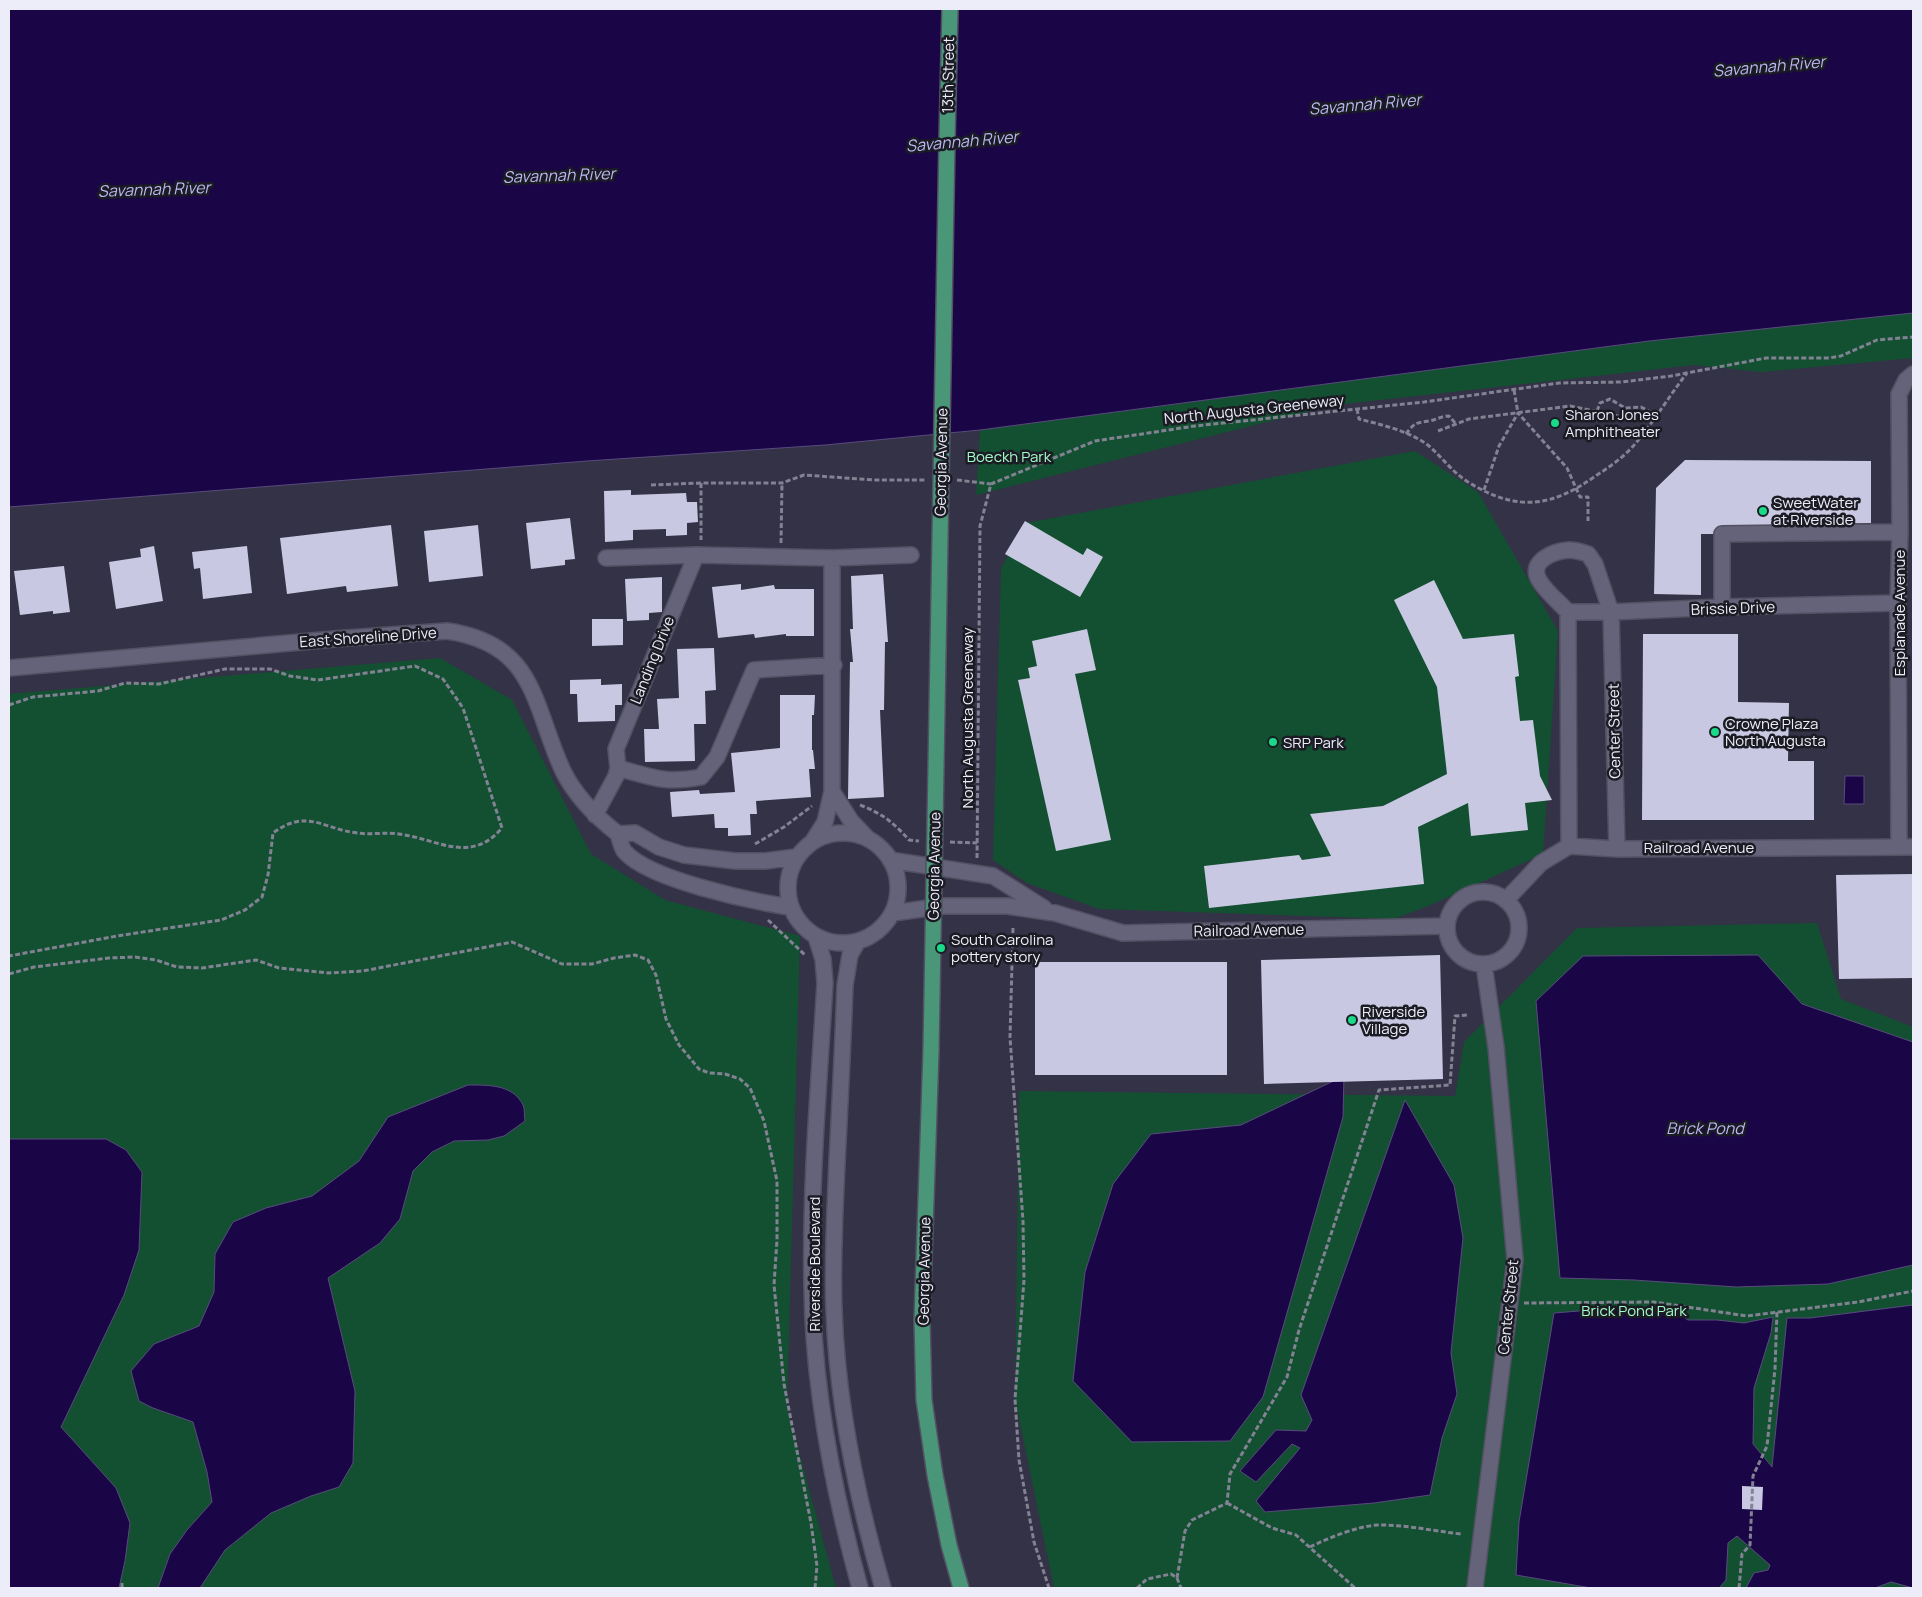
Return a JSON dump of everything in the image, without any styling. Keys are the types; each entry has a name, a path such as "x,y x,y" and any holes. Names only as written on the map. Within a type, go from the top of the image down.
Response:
{"main road":[{"name":"13th Street","path":"947,141 950,9"},
{"name":"Georgia Avenue","path":"947,141 931,1051 922,1320 924,1400 935,1475 949,1545 961,1588"}],"street":[{"name":"Esplanade Avenue","path":"1906,847 1898,603 1900,532 1906,459 1899,394 1910,377"},
{"path":"1722,608 1722,534 1900,532"},
{"path":"606,558 699,548 832,558 911,555"},
{"name":"Landing Drive","path":"595,815 616,776 618,768 616,749 699,548"},
{"name":"Center Street","path":"1568,612 1539,581 1536,574 1538,565 1546,556 1571,550 1588,554 1595,564 1611,612 1618,849"},
{"path":"814,841 825,822 832,791 834,665 832,558"},
{"name":"Brissie Drive","path":"1568,612 1898,603"},
{"path":"1506,900 1541,863 1569,846 1568,612"},
{"name":"East Shoreline Drive","path":"9,668 334,639 447,631 464,633 494,646 508,656 519,668 535,696 564,772 574,790 595,815 618,834"},
{"path":"618,768 663,780 684,780 701,777 717,757 754,670 834,665"},
{"path":"832,791 851,821 867,838 880,847 890,860 896,873 898,887 897,902 893,913 878,932 857,943 825,942 805,930 789,907 786,888 791,867 796,857 814,841 825,836 838,833 853,834 867,838"},
{"path":"789,907 704,888 666,876 645,866 624,851 618,834 636,833 659,847 684,855 758,861 796,857"},
{"name":"Railroad Avenue","path":"1569,846 1618,849 1906,847"},
{"name":"Railroad Avenue","path":"890,860 993,876 1054,913"},
{"path":"1478,892 1502,896 1506,900 1517,914 1520,926 1514,948 1506,957 1496,963 1484,965 1472,963 1461,958 1453,949 1448,938 1446,926 1449,914 1456,904 1466,896 1478,892"},
{"name":"Railroad Avenue","path":"893,913 943,906 1007,906 1054,913 1123,933 1446,926"},
{"name":"Riverside Boulevard","path":"816,937 823,959 825,983 813,1206 812,1287 816,1355 831,1472 860,1588"},
{"name":"Riverside Boulevard","path":"857,943 850,955 845,985 833,1246 834,1311 840,1387 852,1464 865,1528 883,1588"},
{"name":"Center Street","path":"1475,1588 1515,1260 1496,1048 1484,965"}],"path":[{"name":"North Augusta Greeneway","path":"978,874 980,526 991,484 1095,441 1195,426 1357,409 1559,383 1622,382 1687,373 1766,358 1835,357 1852,352 1877,340 1913,337"},
{"path":"1357,409 1359,419 1406,434 1429,446 1458,476 1484,490 1517,502 1536,503 1556,498 1576,489 1624,456 1642,436 1687,373"},
{"path":"1514,390 1518,413 1563,464 1580,497 1588,497 1588,522"},
{"path":"1597,411 1600,403 1610,399 1625,408 1641,407 1656,415"},
{"path":"1438,431 1469,419 1570,406 1623,417"},
{"path":"1484,490 1499,446 1518,413"},
{"path":"1406,434 1417,422 1431,421 1441,417 1449,416 1456,424"},
{"path":"651,485 701,483 782,484 804,474 874,480 930,480"},
{"path":"948,480 966,480 991,484"},
{"path":"699,548 701,483"},
{"path":"781,541 782,484"},
{"path":"9,705 32,697 98,691 125,683 159,684 225,670 270,669 290,676 318,680 415,666 443,679 463,708 502,828 493,839 472,848 439,845 400,834 356,833 319,822 300,820 284,825 274,833 268,875 262,897 245,910 221,920 117,936 9,956"},
{"path":"761,916 767,919 807,958"},
{"path":"1013,928 1010,1037 1023,1221 1024,1280 1015,1398 1021,1469 1034,1542 1049,1588"},
{"path":"9,974 34,967 109,958 135,957 156,960 177,967 202,968 256,960 280,968 328,973 363,971 512,942 562,964 592,964 635,955 648,960 656,975 666,1019 679,1045 699,1069 708,1074 725,1074 740,1079 750,1088 764,1121 777,1181 777,1240 774,1285 783,1374 811,1522 817,1566 815,1588"},
{"path":"1227,1503 1230,1474 1288,1376 1299,1330 1379,1090 1450,1085 1455,1016 1468,1015"},
{"path":"1518,1303 1654,1302 1747,1316 1858,1302 1913,1291"},
{"path":"1739,1588 1742,1554 1750,1545 1753,1476 1767,1446 1775,1370 1777,1312"},
{"path":"1227,1503 1272,1528 1296,1535 1355,1588"},
{"path":"1177,1578 1186,1531 1192,1520 1227,1503"},
{"path":"1310,1547 1356,1530 1379,1525 1461,1534"},
{"path":"1137,1588 1147,1579 1172,1574 1179,1569"},
{"path":"1172,1574 1177,1578 1182,1588"},
{"path":"122,1582 122,1588"}],"green space":[{"name":"Boeckh Park","path":"1913,313 1913,358 1761,372 1694,365 1335,405 976,495 980,430 1649,341"},
{"name":"SRP Park","path":"1415,451 1478,492 1558,631 1543,854 1433,904 1394,919 1099,909 1027,883 993,860 1001,568 1026,523"},
{"path":"440,658 512,700 591,854 665,900 800,936 787,1408 836,1588 9,1588 9,694"},
{"name":"Brick Pond Park","path":"1817,923 1841,999 1913,1027 1913,1588 1054,1588 1015,1399 1019,1091 1455,1096 1464,1042 1577,928"}],"water":[{"name":"Savannah River","path":"9,9 1913,9 1913,313 1649,341 980,430 825,445 587,461 9,507"},
{"path":"1845,776 1864,776 1864,804 1844,804"},
{"name":"Brick Pond","path":"1758,955 1802,1004 1913,1042 1913,1265 1828,1284 1736,1287 1634,1280 1560,1278 1536,1001 1583,956"},
{"path":"1344,1076 1343,1117 1263,1397 1230,1441 1132,1442 1073,1381 1085,1272 1113,1184 1151,1134 1241,1125"},
{"path":"468,1085 499,1087 513,1093 523,1105 525,1121 504,1136 488,1140 454,1141 432,1152 413,1171 400,1219 380,1243 328,1278 355,1391 353,1463 339,1487 311,1496 271,1513 225,1550 200,1588 158,1588 170,1554 187,1530 212,1502 207,1472 193,1422 139,1401 131,1371 154,1344 199,1326 214,1292 215,1254 233,1222 266,1208 312,1196 359,1161 388,1117"},
{"path":"1405,1100 1454,1185 1463,1238 1451,1353 1457,1394 1442,1438 1430,1495 1374,1503 1265,1512 1256,1501 1300,1448 1292,1444 1256,1482 1240,1471 1276,1430 1306,1431 1312,1420 1301,1395"},
{"path":"9,1139 106,1139 126,1150 142,1172 139,1250 124,1295 61,1427 116,1488 130,1523 119,1588 9,1588"},
{"path":"1913,1305 1913,1588 1891,1582 1875,1588 1746,1588 1754,1573 1768,1570 1770,1565 1737,1536 1728,1543 1726,1580 1719,1588 1591,1588 1516,1575 1519,1522 1554,1313 1616,1308 1677,1313 1688,1320 1717,1320 1744,1323 1773,1317 1771,1333 1754,1388 1753,1444 1772,1467 1787,1318 1810,1318"}],"building":[{"name":"SweetWater at Riverside","path":"1685,460 1871,461 1871,523 1718,526 1713,534 1701,534 1701,595 1654,594 1656,488"},
{"path":"631,490 631,495 686,493 687,502 697,502 698,522 687,523 687,535 666,536 666,529 633,530 633,540 605,542 604,491"},
{"path":"570,518 575,559 565,560 565,565 531,569 526,523"},
{"path":"1025,521 1083,555 1087,548 1103,557 1080,597 1005,554"},
{"path":"391,525 398,586 347,592 346,586 287,594 280,538"},
{"path":"478,525 483,576 429,582 424,531"},
{"path":"154,546 163,601 116,609 109,562 141,557 140,549"},
{"path":"247,546 252,593 203,599 200,568 194,569 192,552"},
{"path":"64,566 70,612 53,614 53,611 20,615 14,571"},
{"path":"883,574 888,642 885,642 884,710 880,710 884,797 848,799 850,662 853,662 850,629 853,629 851,576"},
{"path":"662,577 662,612 649,613 649,620 627,621 625,579"},
{"path":"1434,580 1463,639 1514,634 1519,676 1515,677 1520,721 1533,720 1540,776 1552,800 1525,803 1528,830 1471,836 1468,803 1418,827 1424,884 1209,908 1204,866 1299,855 1302,860 1331,856 1310,814 1383,806 1447,774 1437,687 1394,600"},
{"path":"741,584 741,590 774,585 775,589 814,589 814,636 786,636 786,634 755,638 754,634 718,638 712,587"},
{"path":"592,619 623,619 623,645 592,646"},
{"path":"1087,629 1096,670 1075,674 1111,840 1056,851 1018,680 1030,678 1028,668 1037,666 1032,641"},
{"name":"Crowne Plaza North Augusta","path":"1643,634 1738,634 1738,702 1789,703 1788,761 1814,761 1814,820 1642,820"},
{"path":"714,648 716,690 705,691 706,724 694,724 695,761 645,762 644,729 659,729 657,699 679,698 677,649"},
{"path":"601,679 601,685 622,684 622,705 615,705 615,721 578,722 577,694 570,694 570,680"},
{"path":"780,695 815,695 814,715 812,715 812,750 815,769 809,769 811,797 756,801 757,814 750,814 751,835 728,836 728,828 715,828 714,814 672,817 670,792 699,790 700,794 735,792 731,753 780,748"},
{"path":"1913,874 1913,978 1839,979 1836,875"},
{"name":"Riverside Village","path":"1440,955 1443,1079 1264,1084 1261,960"},
{"path":"1035,962 1227,962 1227,1075 1035,1075"},
{"path":"1742,1486 1763,1487 1762,1510 1742,1509"}],"place":[{"name":"Sharon Jones Amphitheater","path":"1555,423"},
{"name":"SweetWater at Riverside","path":"1763,511"},
{"name":"Crowne Plaza North Augusta","path":"1715,732"},
{"name":"SRP Park","path":"1273,742"},
{"name":"South Carolina pottery story","path":"941,948"},
{"name":"Riverside Village","path":"1352,1020"}]}
